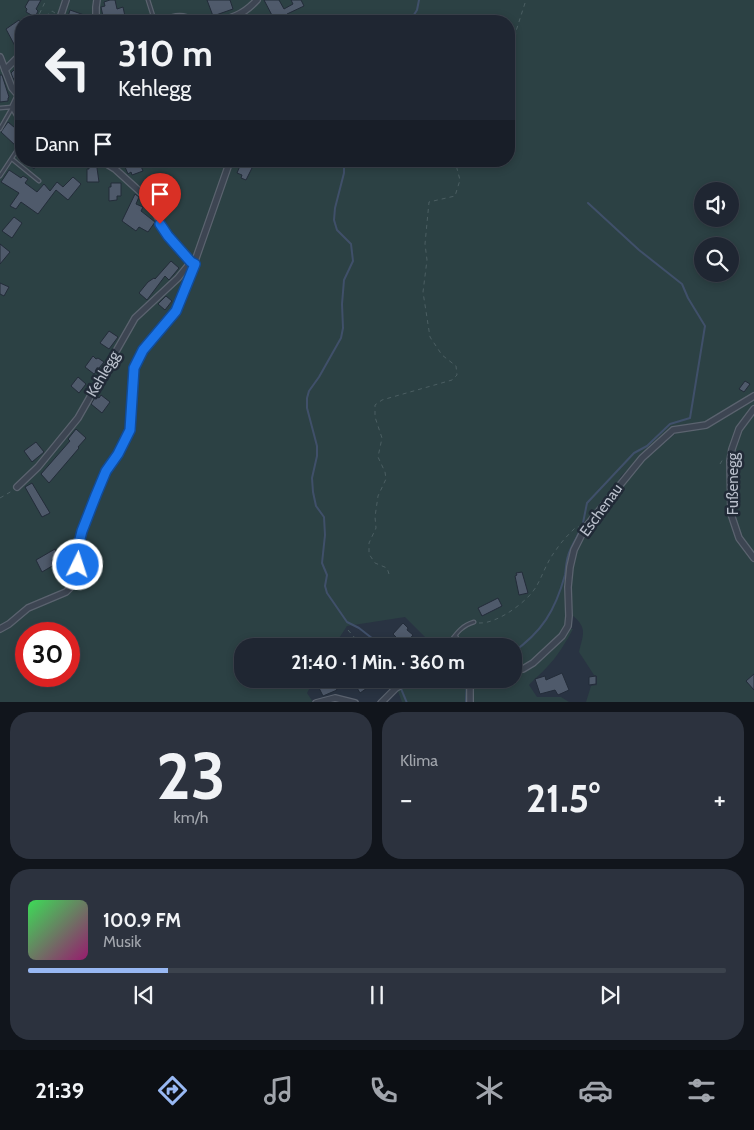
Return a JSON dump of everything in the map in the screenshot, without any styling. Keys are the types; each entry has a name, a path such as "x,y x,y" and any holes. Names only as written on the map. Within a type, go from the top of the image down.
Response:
{"street":[{"path":"61,15 66,0"},
{"path":"96,15 97,0"},
{"path":"240,15 258,0"},
{"path":"0,57 12,88 15,90"},
{"path":"5,70 15,60"},
{"path":"15,102 13,106 15,110"},
{"path":"112,167 148,199 168,236 193,263"},
{"name":"Kehlegg","path":"0,629 28,608 66,592 75,583 78,574 78,547 82,531 106,471 118,454 130,430 134,368 143,350 176,311 228,167"},
{"name":"Kehlegg","path":"17,487 38,467 78,418 135,318 193,263"},
{"name":"Eschenau","path":"522,669 533,663 562,636 568,626 568,587 574,550 585,528 642,458 672,430 713,422 754,396"},
{"name":"Fußenegg","path":"754,409 739,429 730,461 731,514 739,538 754,558"},
{"path":"381,702 396,688"},
{"path":"470,688 470,702"},
{"path":"316,702 335,698 355,702"}],"lane":[{"path":"148,0 153,15"},
{"path":"0,108 13,106"},
{"path":"0,129 13,106"},
{"path":"0,176 15,154"},
{"path":"22,167 39,181"},
{"path":"456,636 466,624 474,622"}],"path":[{"path":"39,15 46,0"},
{"path":"515,39 526,0"},
{"path":"47,15 52,11 55,13"},
{"path":"389,574 387,568 375,562 369,554 369,543 376,528 375,517 378,496 386,479 378,457 382,438 375,417 375,405 382,400 452,380 457,375 456,366 442,355 430,337 423,292 427,260 425,244 428,202 455,196 460,180 457,167"},
{"path":"0,498 17,487"},
{"path":"474,622 492,622 511,612 535,590 556,549 576,527 582,527"},
{"path":"348,630 355,638"}],"green space":[{"path":"0,0 754,0 754,702 586,702 591,686 597,685 597,676 594,675 579,652 583,632 580,624 572,615 569,629 573,629 558,654 529,685 537,697 561,697 569,702 402,702 397,689 399,688 522,688 522,638 426,638 405,617 347,626 339,638 234,638 234,688 310,688 307,693 313,702 0,702","holes":["729,414 715,424 676,433 636,468 592,526 585,525 617,484 621,476 670,430 706,423"]}],"building":[{"path":"29,0 41,0 36,9 38,11 36,15 26,12 27,9 25,7"},
{"path":"115,0 117,9 123,7 125,15 103,15 101,7 105,6 104,2"},
{"path":"207,0 230,0 233,9 213,15"},
{"path":"264,0 279,0 284,9 293,4 291,0 301,0 304,6 288,15 272,15"},
{"path":"70,10 84,15 68,15"},
{"path":"15,23 15,46 6,29"},
{"path":"15,69 15,81 13,78 11,73"},
{"path":"0,75 2,75 9,97 8,101 0,102"},
{"path":"8,122 15,128 15,145 1,132"},
{"path":"89,167 97,167 99,182 87,182 87,169"},
{"path":"125,167 141,167 143,171 132,175 131,172 128,174"},
{"path":"240,167 252,167 246,180 237,173"},
{"path":"9,170 21,178 23,176 28,179 25,183 37,192 44,184 50,191 57,182 63,187 73,177 81,184 68,200 56,190 38,214 21,202 16,209 10,206 19,193 1,182"},
{"path":"156,174 164,181 153,193 142,183"},
{"path":"111,183 121,183 121,196 117,196 117,200 109,201 109,187 111,187"},
{"path":"135,194 139,197 136,204 143,207 141,211 155,222 148,232 139,227 136,231 122,221"},
{"path":"14,217 22,223 12,238 2,231"},
{"path":"0,244 10,252 0,264"},
{"path":"171,261 179,268 169,280 165,276 147,300 139,293"},
{"path":"0,283 9,287 4,296 0,294"},
{"path":"166,296 172,301 165,310 158,304"},
{"path":"109,331 118,337 109,349 100,343"},
{"path":"93,356 104,362 94,374 85,367"},
{"path":"78,377 86,384 79,393 71,386"},
{"path":"745,381 750,384 744,392 739,389"},
{"path":"101,395 110,402 102,413 91,404 96,396 99,398"},
{"path":"76,429 86,438 49,483 41,474 70,441 68,439"},
{"path":"36,442 44,452 32,462 24,451"},
{"path":"32,483 50,513 42,517 25,487"},
{"path":"55,549 58,556 52,560 54,565 42,572 36,560"},
{"path":"522,572 528,593 519,595 515,576 517,575 516,573"},
{"path":"498,598 502,606 482,616 478,608"},
{"path":"403,623 413,635 410,638 397,638 393,634"},
{"path":"562,673 569,690 558,695 555,690 540,694 535,679 545,676 546,680"},
{"path":"754,674 754,690 746,681"},
{"path":"596,676 596,684 589,685 589,677"},
{"path":"319,688 336,688 337,690 323,696"},
{"path":"357,688 367,688 360,693"}],"waterway":[{"path":"414,15 419,0"},
{"path":"344,167 334,220 337,230 351,244 353,261 344,280 343,328 341,338 309,391 307,408 317,446 317,456 312,478 316,506 324,517 325,535 322,563 327,575 325,586 327,593 347,622 372,638"},
{"path":"583,523 587,503 634,453 647,446 670,424 690,418 705,326 682,284 639,250 588,203"},
{"path":"522,645 539,629 552,610 565,575 569,553 579,532"},
{"path":"401,688 407,702"},
{"path":"466,702 467,688"}],"route":[{"path":"78,565 78,547 82,531 106,471 118,454 130,430 131,390 134,368 143,350 176,311 195,264 168,236 160,224"}]}
